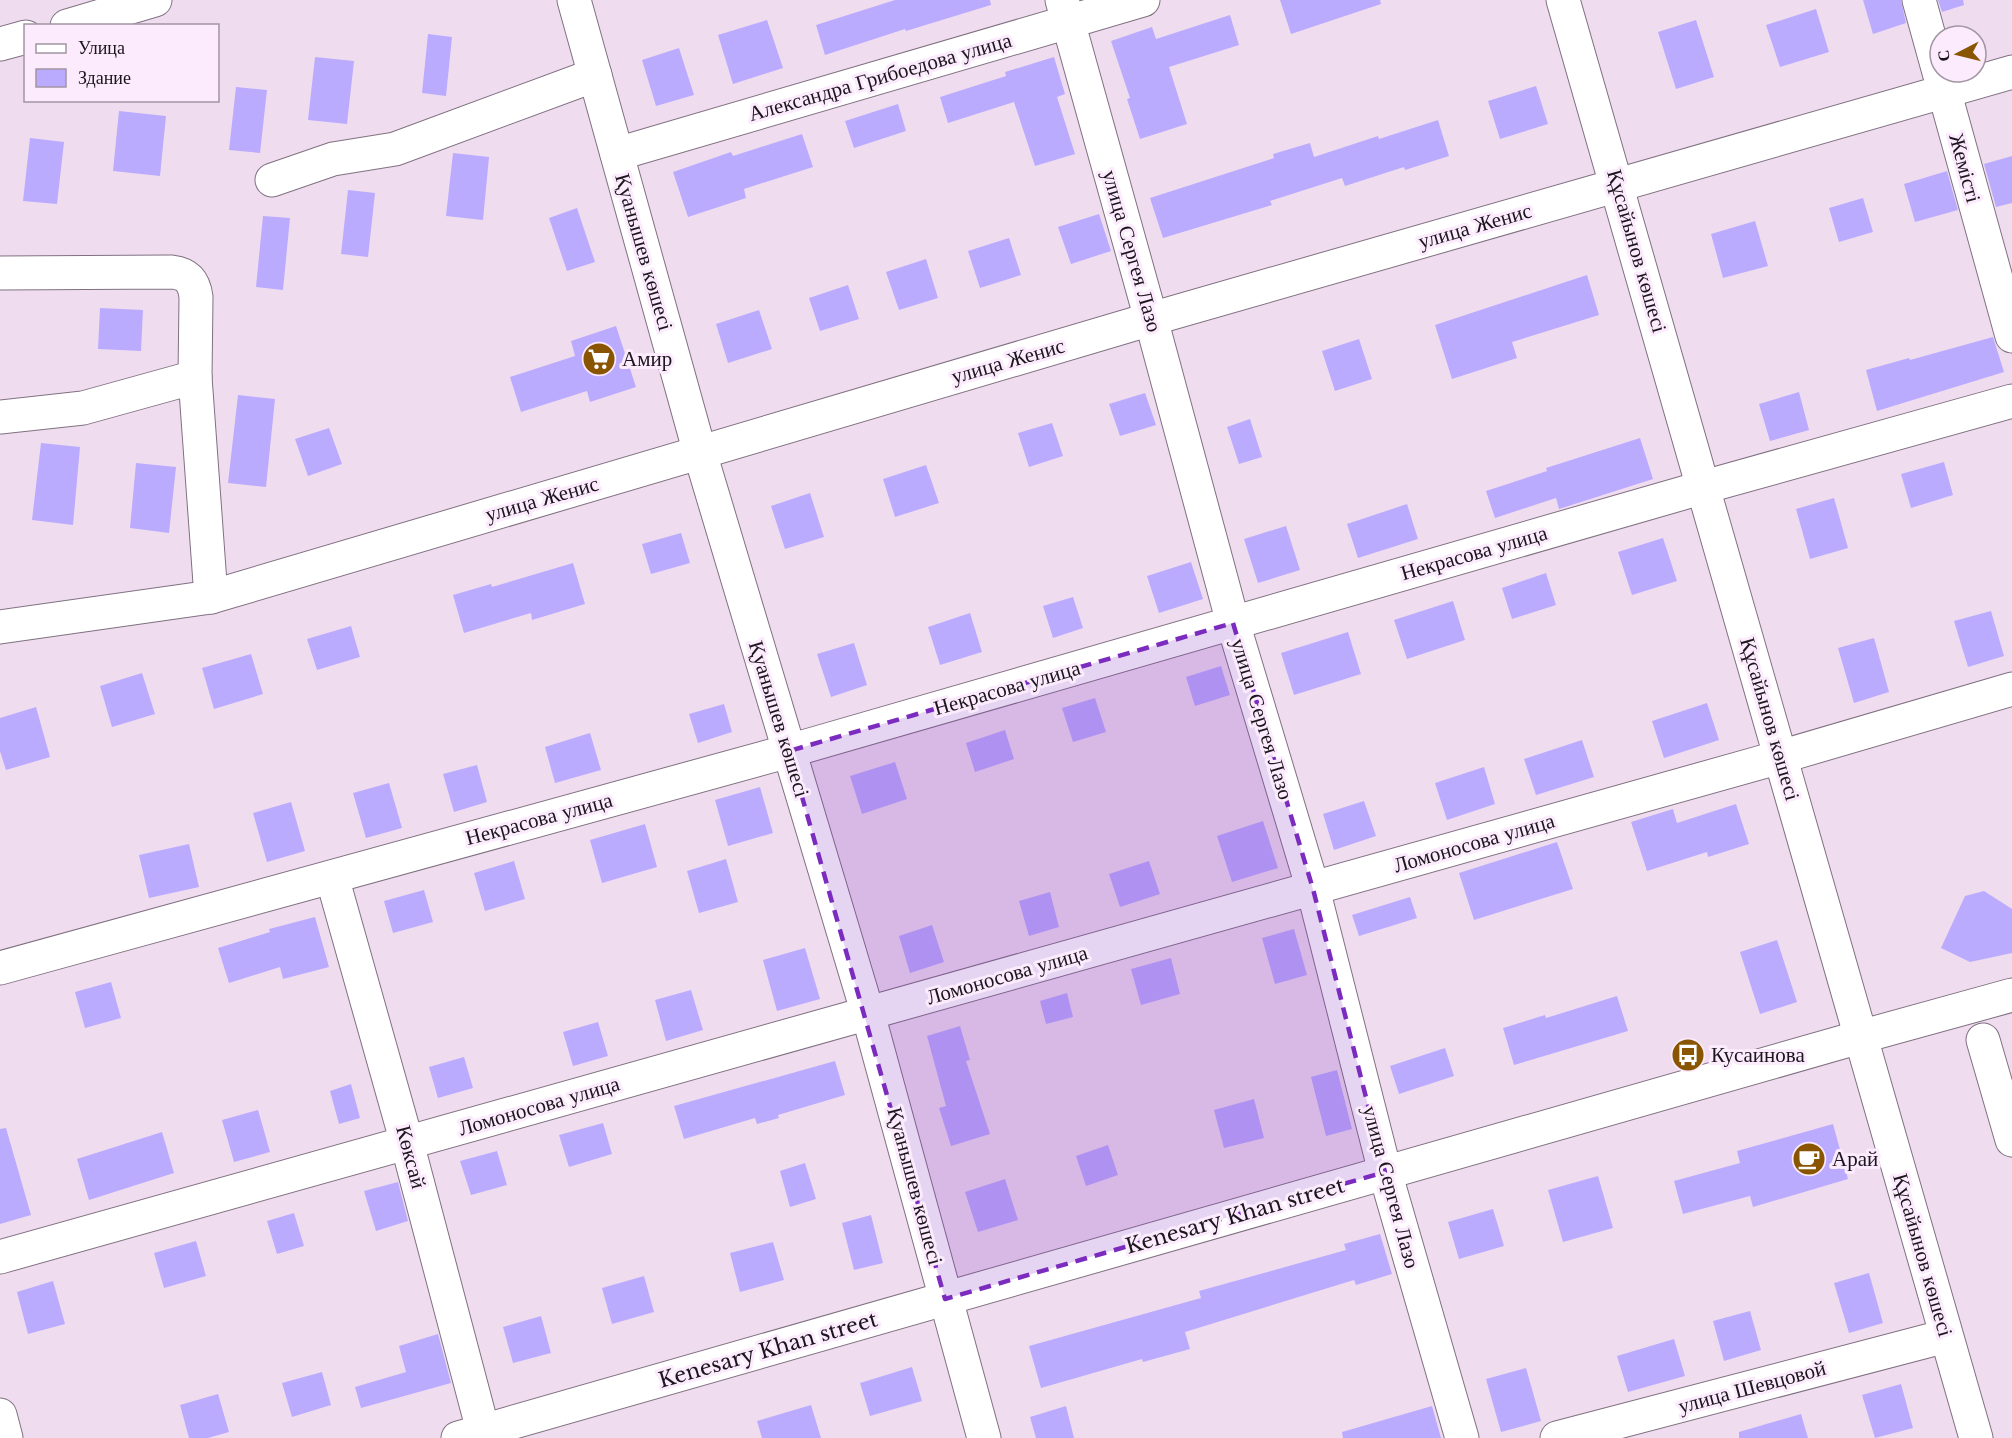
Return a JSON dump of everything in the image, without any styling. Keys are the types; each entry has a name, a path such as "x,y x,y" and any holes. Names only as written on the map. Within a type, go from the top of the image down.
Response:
{"street":[{"path":"75,16 155,0"},
{"name":"Қуанышев көшесі","path":"574,0 700,453 868,1014 984,1438"},
{"name":"Александра Грибоедова улица","path":"617,154 1065,11 1143,0"},
{"name":"Құсайынов көшесі","path":"1563,0 1976,1438"},
{"name":"Жемісті","path":"1918,0 2012,336"},
{"name":"улица Сергея Лазо","path":"1065,11 1233,623 1313,889 1385,1172 1462,1438"},
{"path":"0,44 24,38"},
{"name":"улица Женис","path":"0,627 211,597 1151,319 2012,72"},
{"path":"272,180 333,159 395,149 595,75"},
{"path":"0,273 172,272 187,276 194,285 196,297 195,377 211,597"},
{"path":"0,417 83,408 195,377"},
{"name":"Некрасова улица","path":"0,968 789,751 1704,487 2012,401"},
{"name":"Ломоносова улица","path":"0,1257 1313,889 2012,689"},
{"name":"Көксай","path":"332,877 407,1143 476,1436"},
{"name":"Kenesary Khan street","path":"476,1436 1385,1172 2012,995"},
{"path":"1983,1040 2012,1140"},
{"name":"улица Шевцовой","path":"1557,1438 1946,1336"},
{"path":"0,1415 6,1438"}],"highlighted area":[{"path":"1233,623 1313,889 1385,1172 945,1299 789,751"}],"building":[{"path":"895,0 990,0 991,5 906,31 905,29 825,55 816,25"},
{"path":"1280,0 1380,0 1381,4 1291,34"},
{"path":"1863,0 1901,0 1906,23 1873,34"},
{"path":"1938,0 1963,0 1964,5 1942,12"},
{"path":"1816,9 1829,52 1780,67 1766,25"},
{"path":"1230,15 1239,45 1169,67 1187,124 1140,139 1127,99 1130,98 1111,41 1152,27 1156,39"},
{"path":"767,20 783,68 733,84 718,35"},
{"path":"1696,20 1714,77 1676,89 1658,32"},
{"path":"428,34 452,37 446,96 422,93"},
{"path":"679,48 694,95 656,106 642,60"},
{"path":"315,57 354,61 347,124 308,120"},
{"path":"1054,57 1065,94 1057,97 1075,154 1035,166 1014,102 948,123 940,97 1006,76 1005,72"},
{"path":"1536,86 1548,124 1500,139 1488,101"},
{"path":"236,87 267,90 260,153 229,150"},
{"path":"898,104 906,131 854,148 845,121"},
{"path":"119,111 166,116 160,176 113,171"},
{"path":"1438,120 1449,156 1405,170 1404,167 1345,186 1342,178 1270,201 1272,205 1163,238 1150,198 1274,158 1273,154 1310,143 1314,157 1378,136 1379,139"},
{"path":"802,134 813,167 744,189 746,198 688,217 673,172 731,152 733,156"},
{"path":"30,138 64,142 57,204 23,201"},
{"path":"453,153 489,157 483,220 446,216"},
{"path":"2012,156 2012,203 1996,207 1984,164"},
{"path":"1947,171 1958,210 1915,222 1904,184"},
{"path":"348,190 375,193 368,257 341,254"},
{"path":"1863,198 1873,232 1839,242 1829,208"},
{"path":"577,208 595,262 567,271 549,218"},
{"path":"1099,214 1111,251 1071,264 1058,227"},
{"path":"263,216 290,218 283,290 256,287"},
{"path":"1755,221 1768,266 1723,278 1711,234"},
{"path":"1009,238 1021,275 980,288 968,251"},
{"path":"926,259 938,298 899,310 886,272"},
{"path":"1587,275 1599,315 1512,342 1517,358 1452,379 1435,325"},
{"path":"848,285 859,319 820,331 809,298"},
{"path":"100,308 143,310 141,351 98,349"},
{"path":"759,310 772,349 728,363 716,324"},
{"path":"616,326 636,387 590,402 587,391 521,412 510,377 575,356 571,341"},
{"path":"1993,337 2004,372 1877,411 1866,370"},
{"path":"1359,339 1372,379 1335,391 1322,351"},
{"path":"1799,392 1809,430 1770,441 1759,404"},
{"path":"1145,393 1156,425 1120,436 1109,404"},
{"path":"238,395 275,399 266,487 228,483"},
{"path":"1250,419 1262,457 1239,464 1227,427"},
{"path":"1052,423 1063,456 1029,467 1018,433"},
{"path":"329,428 342,464 308,476 295,439"},
{"path":"1640,438 1653,479 1559,509 1556,498 1495,518 1486,491 1547,471 1546,468"},
{"path":"41,443 80,447 73,525 32,520"},
{"path":"1944,462 1953,495 1911,508 1901,474"},
{"path":"136,463 176,467 169,533 130,528"},
{"path":"926,465 939,503 895,517 883,479"},
{"path":"810,493 824,537 785,549 771,506"},
{"path":"1834,498 1848,548 1810,559 1796,509"},
{"path":"1407,504 1418,539 1358,558 1347,524"},
{"path":"1286,526 1300,570 1258,583 1244,539"},
{"path":"681,533 690,563 651,574 642,544"},
{"path":"1663,538 1677,581 1632,595 1618,552"},
{"path":"1191,562 1203,599 1159,613 1147,576"},
{"path":"573,563 585,604 532,620 531,613 464,633 453,595 491,584 492,587"},
{"path":"1546,573 1556,605 1512,619 1502,588"},
{"path":"1073,597 1083,628 1053,638 1043,606"},
{"path":"1453,601 1465,640 1407,659 1394,620"},
{"path":"1991,611 2004,656 1968,667 1954,621"},
{"path":"970,613 982,652 940,665 928,627"},
{"path":"351,626 360,657 317,670 307,639"},
{"path":"1348,632 1361,674 1294,695 1281,653"},
{"path":"1874,638 1889,692 1854,703 1838,648"},
{"path":"854,643 867,685 831,697 817,654"},
{"path":"251,654 263,694 214,709 202,668"},
{"path":"1221,666 1230,695 1195,706 1186,677"},
{"path":"142,673 155,714 112,727 100,686"},
{"path":"1095,698 1106,732 1073,742 1062,708"},
{"path":"1707,703 1719,740 1664,758 1652,721"},
{"path":"724,704 732,732 698,743 689,714"},
{"path":"36,707 50,757 6,770 0,751 0,718"},
{"path":"1005,730 1014,759 975,772 966,743"},
{"path":"590,733 601,770 555,783 545,747"},
{"path":"1582,740 1594,777 1536,795 1524,759"},
{"path":"895,762 907,799 862,814 850,776"},
{"path":"477,765 487,802 454,812 443,774"},
{"path":"1484,767 1495,804 1447,820 1435,783"},
{"path":"389,783 402,828 366,838 353,793"},
{"path":"760,787 773,833 728,846 715,800"},
{"path":"1364,801 1376,836 1334,850 1323,814"},
{"path":"291,802 305,851 267,862 253,813"},
{"path":"1736,804 1749,844 1708,857 1707,852 1647,871 1631,822 1673,809 1677,823"},
{"path":"1263,821 1278,868 1232,882 1217,836"},
{"path":"645,824 657,867 602,883 590,840"},
{"path":"1557,842 1573,889 1474,920 1459,873"},
{"path":"189,844 199,887 149,898 139,855"},
{"path":"726,859 738,902 699,913 687,871"},
{"path":"514,861 525,899 485,911 474,873"},
{"path":"1149,861 1160,894 1120,907 1109,874"},
{"path":"424,890 433,922 393,933 384,901"},
{"path":"1984,891 2012,909 2012,953 1970,962 1941,948 1965,896"},
{"path":"1050,892 1059,927 1029,936 1019,901"},
{"path":"1410,897 1417,918 1359,936 1352,915"},
{"path":"315,917 329,967 283,979 280,967 229,983 218,948 270,932 269,929"},
{"path":"932,925 944,962 910,973 899,936"},
{"path":"1294,929 1307,975 1275,984 1262,938"},
{"path":"1777,940 1797,1002 1760,1014 1740,952"},
{"path":"805,948 820,999 777,1011 763,960"},
{"path":"1171,958 1180,994 1141,1005 1131,969"},
{"path":"111,982 121,1018 85,1028 75,992"},
{"path":"691,990 703,1030 666,1041 655,1000"},
{"path":"1067,993 1073,1017 1046,1024 1040,1001"},
{"path":"1617,996 1628,1031 1514,1065 1503,1028 1545,1015 1546,1018"},
{"path":"598,1022 608,1056 573,1066 563,1032"},
{"path":"960,1026 970,1060 966,1061 990,1134 951,1146 939,1108 946,1106 927,1036"},
{"path":"1445,1048 1454,1076 1399,1094 1390,1066"},
{"path":"464,1057 473,1088 438,1098 429,1067"},
{"path":"835,1061 845,1095 778,1115 779,1118 757,1124 755,1118 684,1139 674,1106"},
{"path":"1337,1070 1352,1129 1326,1136 1311,1077"},
{"path":"351,1084 360,1118 339,1124 330,1091"},
{"path":"1254,1099 1264,1138 1224,1148 1214,1110"},
{"path":"258,1110 270,1152 234,1162 222,1120"},
{"path":"603,1123 612,1154 569,1167 559,1135"},
{"path":"1833,1124 1848,1179 1753,1207 1750,1196 1683,1214 1674,1181 1740,1163 1737,1151"},
{"path":"6,1128 31,1215 0,1224 0,1129"},
{"path":"162,1132 174,1173 89,1200 77,1159"},
{"path":"1108,1145 1118,1175 1086,1186 1076,1156"},
{"path":"497,1151 507,1185 471,1195 460,1161"},
{"path":"805,1163 816,1199 790,1207 780,1171"},
{"path":"1598,1176 1613,1228 1563,1242 1548,1190"},
{"path":"1005,1179 1018,1220 978,1232 965,1192"},
{"path":"398,1182 408,1221 376,1231 364,1191"},
{"path":"1493,1209 1504,1246 1459,1259 1448,1222"},
{"path":"294,1213 304,1246 277,1254 267,1221"},
{"path":"871,1215 883,1263 854,1270 842,1223"},
{"path":"1380,1234 1392,1274 1356,1285 1354,1280 1185,1332 1190,1349 1143,1362 1142,1359 1041,1388 1029,1346 1201,1298 1199,1291 1346,1250 1344,1244"},
{"path":"196,1241 206,1276 164,1288 154,1253"},
{"path":"773,1242 784,1280 740,1292 730,1253"},
{"path":"1869,1273 1883,1323 1849,1333 1834,1283"},
{"path":"644,1276 654,1312 612,1324 602,1288"},
{"path":"53,1281 65,1324 28,1334 17,1292"},
{"path":"1750,1311 1761,1350 1724,1361 1713,1321"},
{"path":"541,1316 551,1353 513,1363 503,1327"},
{"path":"438,1334 451,1383 361,1408 355,1387 406,1372 399,1346"},
{"path":"1674,1339 1685,1376 1628,1392 1617,1356"},
{"path":"912,1367 922,1401 870,1416 860,1383"},
{"path":"1526,1368 1541,1421 1501,1432 1486,1379"},
{"path":"322,1372 331,1405 292,1417 282,1383"},
{"path":"1901,1384 1913,1428 1875,1438 1862,1395"},
{"path":"218,1394 229,1432 208,1438 189,1438 180,1405"},
{"path":"811,1405 821,1438 762,1438 757,1421"},
{"path":"1066,1406 1074,1438 1036,1438 1030,1417"},
{"path":"1432,1406 1441,1438 1343,1438 1342,1432"},
{"path":"1801,1414 1808,1438 1739,1438 1739,1432"}],"place":[{"name":"Амир","path":"599,359"},
{"name":"Кусаинова","path":"1688,1055"},
{"name":"Арай","path":"1809,1159"}]}
